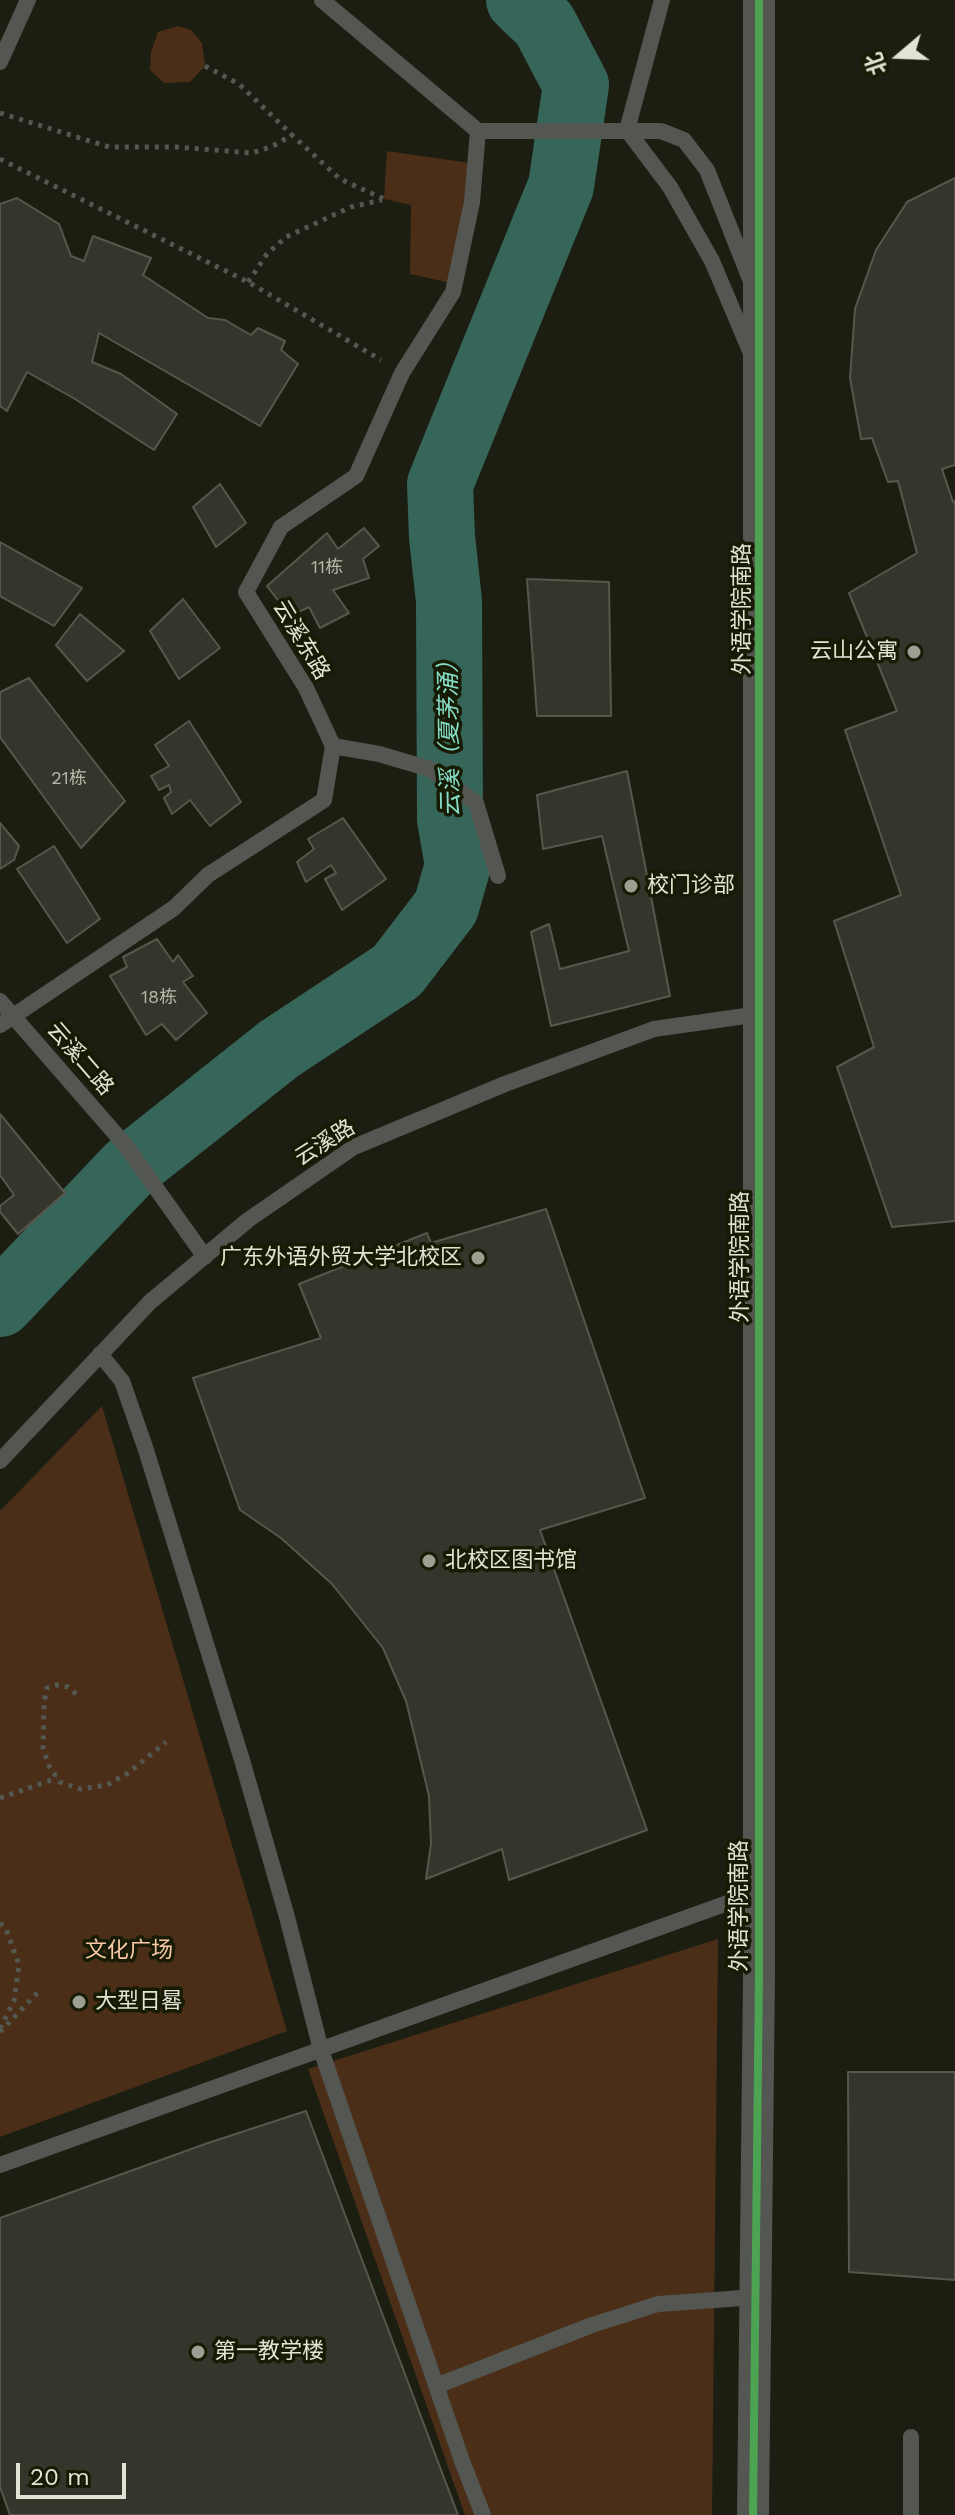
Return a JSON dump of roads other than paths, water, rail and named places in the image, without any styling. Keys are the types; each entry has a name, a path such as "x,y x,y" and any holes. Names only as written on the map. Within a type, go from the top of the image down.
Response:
{"street":[{"name":"外语学院南路","path":"753,2515 758,1892 759,0"}],"lane":[{"path":"0,62 28,0"},
{"path":"322,0 478,131 661,131 684,140 707,170 738,245 759,308"},
{"path":"627,130 662,0"},
{"path":"627,130 670,187 712,261 760,373"},
{"name":"云溪东路","path":"333,746 306,688 246,592 281,527 356,476 402,373 453,292 472,202 478,131"},
{"path":"6,1020 174,908 208,875 324,800 333,746 379,754 430,769 476,803 498,876"},
{"name":"云溪二路","path":"0,1001 6,1020 126,1146 205,1257"},
{"name":"云溪路","path":"0,1461 150,1302 248,1220 354,1147 505,1084 654,1029 760,1014"},
{"path":"100,1354 122,1381 146,1450 242,1760 321,2050 483,2515"},
{"path":"0,2165 758,1892"},
{"path":"436,2386 592,2325 658,2304 757,2297"},
{"path":"911,2437 911,2515"}],"waterway":[{"name":"云溪（夏茅涌）","path":"0,1304 129,1168 279,1049 397,971 446,907 458,865 450,819 449,601 440,484 561,186 576,85 544,24 519,0"}],"place":[{"name":"云山公寓","path":"914,652"},
{"name":"校门诊部","path":"631,886"},
{"name":"广东外语外贸大学北校区","path":"478,1258"},
{"name":"北校区图书馆","path":"429,1561"},
{"name":"大型日晷","path":"79,2002"},
{"name":"第一教学楼","path":"198,2352"}],"park label":[{"name":"文化广场","path":"129,1951"}]}
